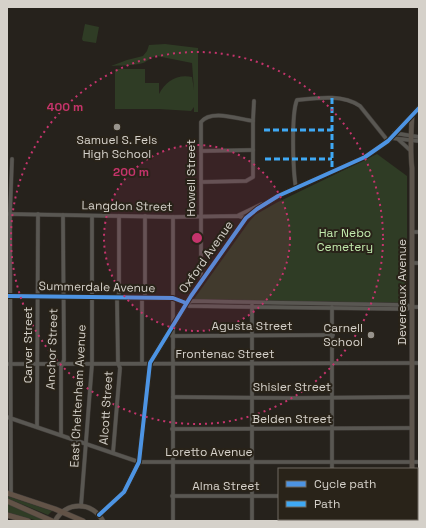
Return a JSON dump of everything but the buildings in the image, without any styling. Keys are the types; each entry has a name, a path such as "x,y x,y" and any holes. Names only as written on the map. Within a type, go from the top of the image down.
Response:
{"highway":[{"path":"9,494 62,512 83,521"},
{"path":"7,501 54,520"},
{"path":"7,515 28,521"}],"main road":[{"name":"Oxford Avenue","path":"99,515 124,492 139,462 150,363 186,303 246,218 265,204 296,188 365,157 389,139 396,136 419,108"},
{"name":"Devereaux Avenue","path":"412,116 412,468"},
{"name":"Summerdale Avenue","path":"9,296 173,298 186,303"},
{"path":"54,520 62,512 72,507 81,506 94,510 103,521"}],"street":[{"path":"296,188 294,109 297,100 332,98 349,100 360,106 389,139"},
{"path":"201,182 246,181 252,176 254,101"},
{"name":"Howell Street","path":"202,279 201,125 203,120 211,115 253,121"},
{"path":"396,136 412,138 419,137"},
{"path":"396,136 411,151"},
{"path":"412,138 419,142"},
{"path":"201,151 253,150"},
{"path":"9,494 9,214 12,158"},
{"path":"236,216 244,214 256,206 265,204"},
{"name":"Langdon Street","path":"9,214 173,217 236,216 246,218"},
{"name":"Carver Street","path":"37,427 38,214"},
{"name":"Anchor Street","path":"60,435 61,367 64,360 63,215"},
{"name":"East Cheltenham Avenue","path":"81,506 92,364 92,216"},
{"name":"Alcott Street","path":"113,453 120,368 118,364 119,216"},
{"path":"142,364 145,216"},
{"path":"173,217 173,521"},
{"path":"412,232 419,232"},
{"path":"412,263 419,263"},
{"name":"Summerdale Avenue","path":"186,303 189,306 407,305 419,307"},
{"path":"252,305 252,521"},
{"path":"332,306 332,468"},
{"name":"Agusta Street","path":"172,336 333,335"},
{"name":"Frontenac Street","path":"9,364 419,363"},
{"name":"Shisler Street","path":"172,397 412,397"},
{"name":"Loretto Avenue","path":"9,418 139,462 419,462"},
{"name":"Belden Street","path":"172,429 412,428"},
{"name":"Alma Street","path":"172,496 278,496"}],"green space":[{"path":"85,24 99,27 96,43 83,41 82,39"},
{"path":"165,44 198,48 198,112 194,112 194,107 191,111 115,109 115,71 117,69 145,69 145,83 159,83 159,94 165,85 172,80 187,76 192,77 194,90 192,63 157,56 139,64 111,66 143,56 149,45"},
{"name":"Har Nebo Cemetery","path":"377,154 407,176 407,303 194,299 255,215 276,203"},
{"path":"7,496 52,511 48,515 7,498"},
{"path":"7,503 43,519 42,521 38,521 7,512"}],"marked path":[{"path":"332,98 332,167"},
{"path":"264,130 332,130"},
{"path":"265,159 332,159"}],"cycle path":[{"path":"99,515 124,492 139,462 150,363 191,296 246,218 278,196 365,157 388,141 419,108"},
{"path":"7,296 173,298 186,303"}],"place":[{"name":"Samuel S. Fels High School","path":"117,127"},
{"name":"Carnell School","path":"371,335"}]}
